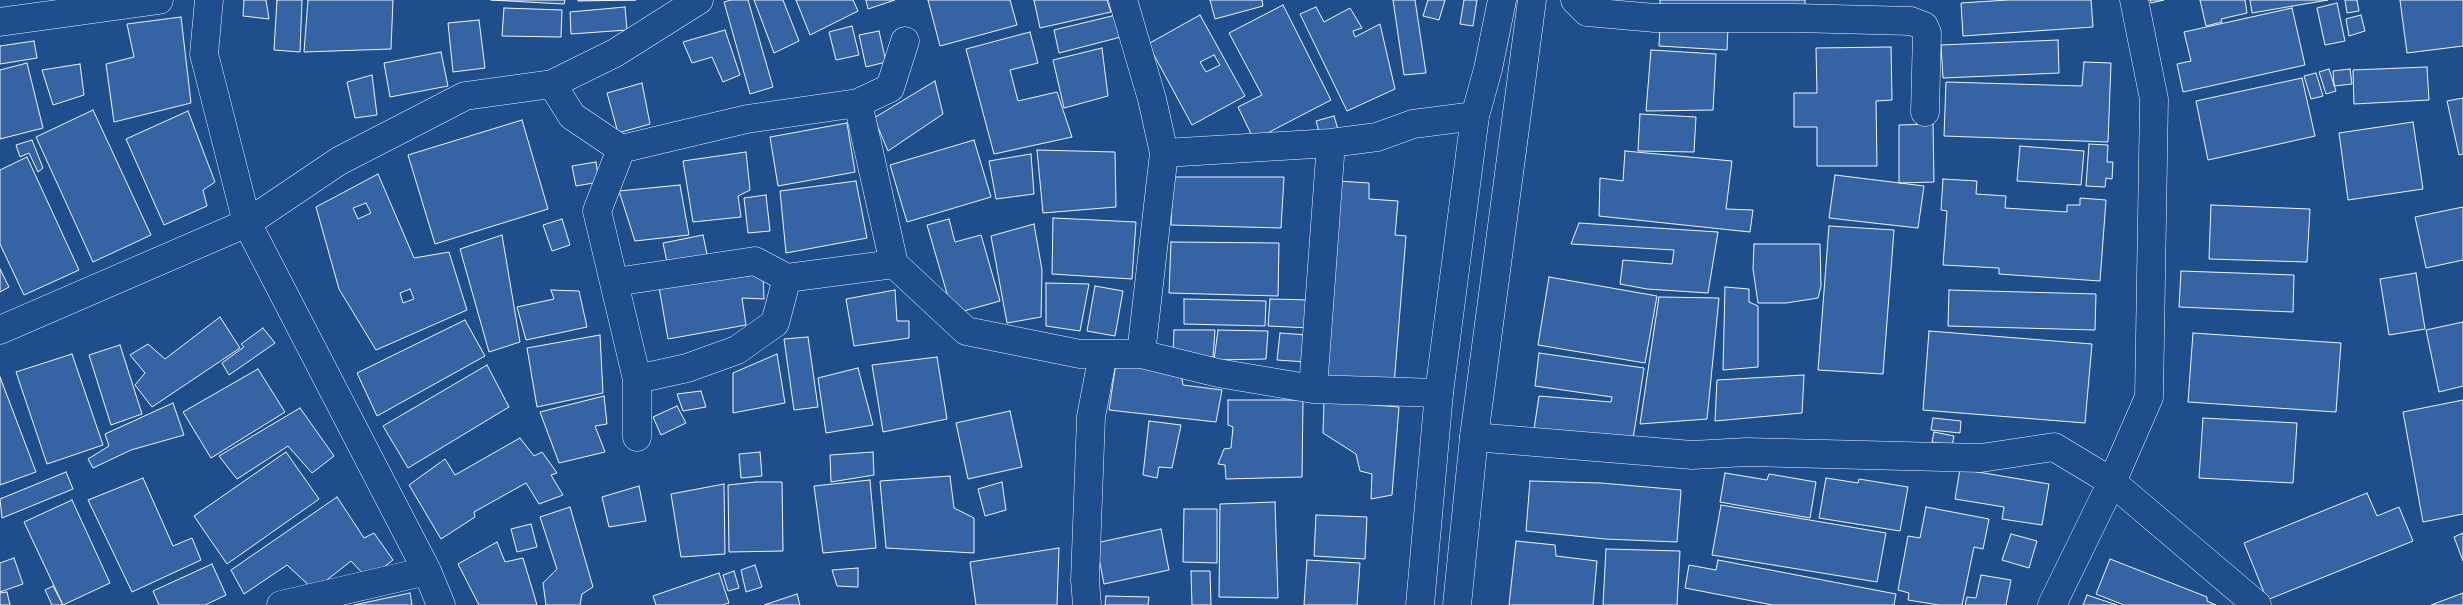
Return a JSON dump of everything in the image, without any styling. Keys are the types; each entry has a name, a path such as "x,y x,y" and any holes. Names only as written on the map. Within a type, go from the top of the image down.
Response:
{"street":[{"path":"0,22 159,0"},
{"path":"209,0 204,54 247,222 426,571 441,605"},
{"path":"0,330 247,222 339,161 465,96 552,84 615,53 699,0"},
{"path":"1123,0 1152,99 1164,153 1141,354"},
{"path":"1420,605 1439,393 1475,116 1488,69 1502,0"},
{"path":"1575,0 1587,12 1655,18 1795,18 1911,21 1924,26 1927,33 1925,112"},
{"path":"2052,605 2112,482 2149,397 2154,240 2154,99 2134,0"},
{"path":"1457,605 1474,437 1533,2"},
{"path":"552,84 572,116 621,149 747,118 858,103 890,88 905,41"},
{"path":"858,103 894,264 966,331 1080,354 1141,354 1218,374 1313,389 1439,393"},
{"path":"1164,153 1331,143 1377,137 1413,124 1475,116"},
{"path":"1313,389 1331,143"},
{"path":"621,149 597,212 637,379 637,437"},
{"path":"615,282 756,261 787,278 894,264"},
{"path":"637,379 687,368 737,350 775,323 787,278"},
{"path":"1087,605 1085,580 1091,417 1104,354"},
{"path":"1474,437 1692,455 1747,452 1981,458 2054,447 2112,482 2257,605"},
{"path":"281,605 426,571"}],"building":[{"path":"244,0 266,0 269,19 243,16"},
{"path":"277,0 302,0 300,52 274,50"},
{"path":"308,0 393,0 391,49 304,52"},
{"path":"491,0 565,0 564,4"},
{"path":"578,0 636,0 578,1"},
{"path":"748,0 773,87 750,94 724,2"},
{"path":"754,0 783,0 799,41 774,53"},
{"path":"796,0 853,0 858,11 810,35"},
{"path":"866,0 895,0 868,9"},
{"path":"928,0 1010,0 1017,25 940,46"},
{"path":"1034,0 1107,0 1111,12 1040,28"},
{"path":"1210,0 1262,0 1263,6 1215,19"},
{"path":"1393,0 1415,0 1426,73 1404,75"},
{"path":"1428,0 1445,0 1439,20 1423,16"},
{"path":"1464,0 1477,0 1473,26 1460,24"},
{"path":"1660,0 1805,0 1805,11 1660,10"},
{"path":"2007,0 2091,0 2093,27 1963,36 1961,3"},
{"path":"2150,0 2164,0 2151,3"},
{"path":"2200,0 2245,0 2247,13 2221,19 2222,22 2206,26"},
{"path":"2250,0 2328,0 2252,13"},
{"path":"2345,0 2357,0 2359,11 2347,13"},
{"path":"2400,0 2463,0 2463,46 2407,53"},
{"path":"2337,3 2345,41 2325,45 2317,8"},
{"path":"1283,5 1331,100 1254,140 1238,107 1262,95 1229,33"},
{"path":"625,7 627,30 571,34 570,12"},
{"path":"1316,7 1324,22 1350,8 1362,28 1353,31 1355,37 1380,24 1395,89 1347,111 1300,14"},
{"path":"504,8 562,10 561,37 502,36"},
{"path":"2292,8 2305,65 2183,92 2177,64 2191,61 2184,32"},
{"path":"1116,15 1121,37 1059,53 1054,30"},
{"path":"1200,15 1245,96 1192,125 1148,44","holes":["1214,55 1220,65 1206,72 1200,62"]},
{"path":"2361,15 2365,31 2349,36 2346,19"},
{"path":"181,17 191,103 114,122 106,64 134,57 127,24"},
{"path":"479,20 485,68 453,72 448,23"},
{"path":"1660,24 1728,28 1727,50 1659,46"},
{"path":"852,26 859,55 836,60 829,32"},
{"path":"725,30 740,75 723,82 712,57 692,63 683,42"},
{"path":"879,31 886,62 866,67 859,35"},
{"path":"1030,32 1038,63 1010,70 1018,101 1057,92 1072,137 994,154 966,49"},
{"path":"2058,40 2059,73 1943,78 1941,45"},
{"path":"34,41 37,58 0,64 0,46"},
{"path":"1891,47 1892,100 1876,101 1877,166 1817,166 1817,127 1794,127 1794,93 1817,93 1816,48"},
{"path":"1102,48 1108,96 1064,108 1053,60"},
{"path":"1651,50 1716,54 1713,110 1646,111"},
{"path":"441,52 448,86 390,97 384,63"},
{"path":"2084,62 2111,63 2108,142 1944,136 1946,82 2082,86"},
{"path":"27,63 43,128 0,139 0,70"},
{"path":"80,64 84,95 53,105 42,70"},
{"path":"2427,67 2429,100 2354,104 2353,70"},
{"path":"2329,69 2336,91 2326,94 2319,72"},
{"path":"2350,69 2352,84 2334,86 2333,71"},
{"path":"2316,73 2323,96 2311,99 2304,76"},
{"path":"372,75 377,115 355,118 347,82"},
{"path":"2302,78 2315,136 2208,160 2196,101"},
{"path":"935,81 943,114 888,151 874,118"},
{"path":"642,83 650,124 618,133 607,93"},
{"path":"2463,98 2463,154 2459,155 2447,101"},
{"path":"93,110 151,235 93,262 36,137"},
{"path":"188,111 215,182 203,190 207,206 164,225 126,139"},
{"path":"1640,114 1696,117 1694,152 1638,151"},
{"path":"1334,116 1340,136 1322,142 1316,121"},
{"path":"522,120 548,209 435,244 408,155"},
{"path":"2413,122 2423,189 2348,200 2339,133"},
{"path":"847,123 855,172 778,186 770,137"},
{"path":"1933,124 1934,182 1899,183 1899,125"},
{"path":"32,140 43,168 38,172 29,153 20,157 16,145"},
{"path":"974,140 991,197 907,222 890,165"},
{"path":"2089,144 2108,145 2107,162 2113,162 2112,179 2106,178 2105,187 2086,186"},
{"path":"2020,146 2084,151 2081,185 2017,181"},
{"path":"1037,150 1115,152 1116,207 1043,213"},
{"path":"1625,151 1732,161 1726,209 1753,210 1750,232 1599,216 1600,178 1623,181"},
{"path":"746,152 750,190 738,196 741,217 693,222 683,161"},
{"path":"1031,154 1034,194 996,199 989,161"},
{"path":"27,157 79,270 24,295 0,244 0,170"},
{"path":"596,162 599,182 576,186 572,166"},
{"path":"378,174 414,258 449,252 467,310 376,350 339,289 316,207","holes":["366,203 371,213 358,219 353,208","410,289 414,299 403,303 400,293"]},
{"path":"1835,175 1924,186 1918,228 1829,218"},
{"path":"1173,177 1284,177 1281,228 1171,225"},
{"path":"1943,179 1977,181 1976,194 2006,196 2005,208 2067,212 2067,205 2080,205 2080,198 2106,200 2100,281 1999,274 1999,268 1943,265 1947,211 1941,210"},
{"path":"856,181 867,238 786,253 780,191"},
{"path":"1338,181 1369,183 1369,199 1398,201 1395,235 1406,236 1394,385 1322,380"},
{"path":"680,185 689,235 635,241 619,191"},
{"path":"766,195 770,231 748,233 744,198"},
{"path":"2211,205 2310,209 2307,262 2209,259"},
{"path":"2463,207 2463,260 2426,268 2415,217"},
{"path":"1053,218 1136,222 1132,279 1052,274"},
{"path":"562,219 570,245 552,251 543,225"},
{"path":"949,219 955,242 981,235 1000,301 953,314 927,225"},
{"path":"1579,223 1718,232 1708,293 1647,289 1620,284 1623,260 1672,264 1674,250 1571,244"},
{"path":"1034,224 1042,270 1041,317 1007,323 991,236"},
{"path":"1829,226 1894,230 1883,374 1818,370"},
{"path":"502,235 520,342 489,352 460,249"},
{"path":"703,235 708,259 668,267 663,243"},
{"path":"1171,242 1279,243 1278,296 1169,293"},
{"path":"1754,244 1820,244 1821,286 1818,298 1786,303 1758,303 1753,269"},
{"path":"0,269 9,287 0,292"},
{"path":"2181,271 2294,275 2293,312 2179,307"},
{"path":"2416,273 2425,329 2389,335 2380,279"},
{"path":"763,274 764,299 742,298 746,325 668,339 659,287"},
{"path":"1549,277 1657,296 1645,363 1538,345"},
{"path":"1046,283 1089,284 1080,331 1046,326"},
{"path":"1095,286 1123,291 1115,336 1087,331"},
{"path":"1725,287 1749,289 1749,302 1758,306 1758,367 1723,370"},
{"path":"551,290 579,291 587,327 526,340 517,307 554,299"},
{"path":"895,290 897,321 909,321 909,338 854,346 846,299"},
{"path":"1949,290 2096,294 2095,330 1948,326"},
{"path":"1659,297 1719,298 1707,419 1640,424"},
{"path":"1184,299 1266,301 1265,326 1184,324"},
{"path":"1270,299 1311,300 1311,328 1268,326"},
{"path":"220,317 240,348 152,407 135,385 145,373 130,355 148,344 165,359"},
{"path":"465,320 485,356 377,416 357,373"},
{"path":"2463,322 2463,386 2439,392 2426,330"},
{"path":"263,328 275,343 229,375 222,363 244,347 241,344"},
{"path":"1174,330 1215,330 1213,357 1173,356"},
{"path":"1218,330 1268,331 1266,359 1214,360"},
{"path":"1929,331 2092,344 2085,423 1923,410"},
{"path":"1280,333 1308,335 1306,362 1277,360"},
{"path":"2193,333 2341,343 2336,412 2188,402"},
{"path":"600,335 603,393 537,407 527,348"},
{"path":"808,337 818,407 794,410 784,339"},
{"path":"120,345 142,414 111,425 89,355"},
{"path":"1539,353 1644,368 1633,439 1533,436 1539,396 1611,402 1612,397 1535,386"},
{"path":"72,354 103,445 47,464 16,372"},
{"path":"777,354 785,403 733,413 733,373"},
{"path":"937,357 947,419 883,432 872,365"},
{"path":"1116,363 1181,373 1183,385 1222,390 1216,422 1109,410"},
{"path":"487,365 509,407 408,468 383,426"},
{"path":"858,368 873,425 826,433 818,378"},
{"path":"258,369 285,412 211,458 183,412"},
{"path":"1804,375 1802,413 1715,421 1717,380"},
{"path":"0,377 36,472 0,485"},
{"path":"701,391 706,407 683,411 677,394"},
{"path":"604,396 607,424 595,426 605,452 559,463 540,412"},
{"path":"1228,400 1303,400 1302,477 1226,479 1225,465 1218,464 1224,449 1231,448 1233,427 1228,425"},
{"path":"2463,400 2463,514 2423,522 2403,412"},
{"path":"1324,401 1399,407 1392,495 1371,499 1372,474 1360,471 1356,454 1323,433"},
{"path":"173,403 184,435 131,450 93,468 88,459 109,446 105,434"},
{"path":"677,406 686,423 661,435 653,417"},
{"path":"300,408 334,456 312,473 288,446 237,479 219,456"},
{"path":"1010,411 1022,467 968,479 956,423"},
{"path":"1933,418 1961,421 1960,433 1931,430"},
{"path":"2203,418 2297,423 2293,483 2199,478"},
{"path":"1149,421 1181,425 1172,468 1159,467 1157,478 1143,475"},
{"path":"1934,432 1954,436 1952,446 1932,442"},
{"path":"520,438 534,456 542,452 557,473 551,475 563,495 539,504 526,483 474,512 475,517 441,539 409,485 445,459 455,475"},
{"path":"286,452 319,499 227,564 194,516"},
{"path":"760,452 762,476 741,478 739,454"},
{"path":"873,452 874,475 831,482 830,455"},
{"path":"1960,469 2049,484 2042,525 2002,519 2004,507 1955,499"},
{"path":"66,472 73,489 2,518 0,499"},
{"path":"1725,473 1767,480 1769,474 1816,482 1810,518 1720,502"},
{"path":"950,476 954,508 974,518 974,553 886,548 880,481"},
{"path":"143,478 173,546 192,538 201,560 132,592 88,500"},
{"path":"1826,478 1858,483 1859,479 1908,487 1900,531 1819,518"},
{"path":"870,480 876,548 823,553 814,486"},
{"path":"1530,481 1601,483 1681,490 1677,542 1605,539 1526,531"},
{"path":"782,482 783,551 729,552 728,485"},
{"path":"1002,482 1006,510 985,516 978,489"},
{"path":"724,484 725,554 681,557 671,494"},
{"path":"639,486 646,521 609,527 602,497"},
{"path":"2367,493 2377,516 2399,507 2413,541 2267,600 2244,543"},
{"path":"337,497 364,538 374,533 393,560 368,579 351,561 314,590 287,565 244,594 231,570"},
{"path":"72,500 110,583 63,605 24,522"},
{"path":"1275,502 1278,598 1219,597 1220,504"},
{"path":"1721,505 1886,533 1877,582 1712,555"},
{"path":"570,507 593,587 582,594 580,605 546,605 543,583 557,569 540,517"},
{"path":"1926,507 1989,519 1983,549 1974,547 1962,605 1939,605 1908,600 1909,593 1898,590 1908,536 1920,538"},
{"path":"1184,509 1217,509 1217,563 1183,562"},
{"path":"1316,515 1367,517 1365,559 1314,556"},
{"path":"531,524 537,547 517,552 511,529"},
{"path":"1161,529 1169,570 1104,584 1096,543"},
{"path":"2463,533 2463,561 2454,537"},
{"path":"2011,534 2037,541 2029,568 2002,560"},
{"path":"1516,541 1555,545 1556,556 1597,561 1593,605 1509,605"},
{"path":"497,542 505,562 523,558 537,605 479,605 458,564"},
{"path":"1059,548 1057,605 976,605 970,562"},
{"path":"1606,549 1680,551 1677,605 1603,605"},
{"path":"14,558 23,584 0,592 0,563"},
{"path":"2110,559 2207,597 2207,601 2216,605 2124,605 2096,594"},
{"path":"1307,560 1360,563 1357,605 1304,605"},
{"path":"1718,560 1896,594 1894,605 1773,605 1685,588 1689,565 1716,570"},
{"path":"212,564 226,595 205,605 159,605 153,591"},
{"path":"755,565 762,587 746,592 741,570"},
{"path":"858,568 858,587 837,586 832,570"},
{"path":"734,571 739,588 728,591 723,575"},
{"path":"1191,571 1210,571 1211,605 1192,605"},
{"path":"719,573 729,603 722,605 656,605 653,596"},
{"path":"1981,575 2011,580 2006,605 1965,605 1967,597 1976,598"},
{"path":"53,586 63,605 52,605 45,590"},
{"path":"7,592 10,605 0,605 0,593"},
{"path":"410,593 412,605 354,605"},
{"path":"2463,593 2463,605 2431,605"},
{"path":"797,594 800,605 764,605"},
{"path":"2087,595 2117,605 2083,605"},
{"path":"1106,596 1149,597 1148,605 1105,605"}]}
